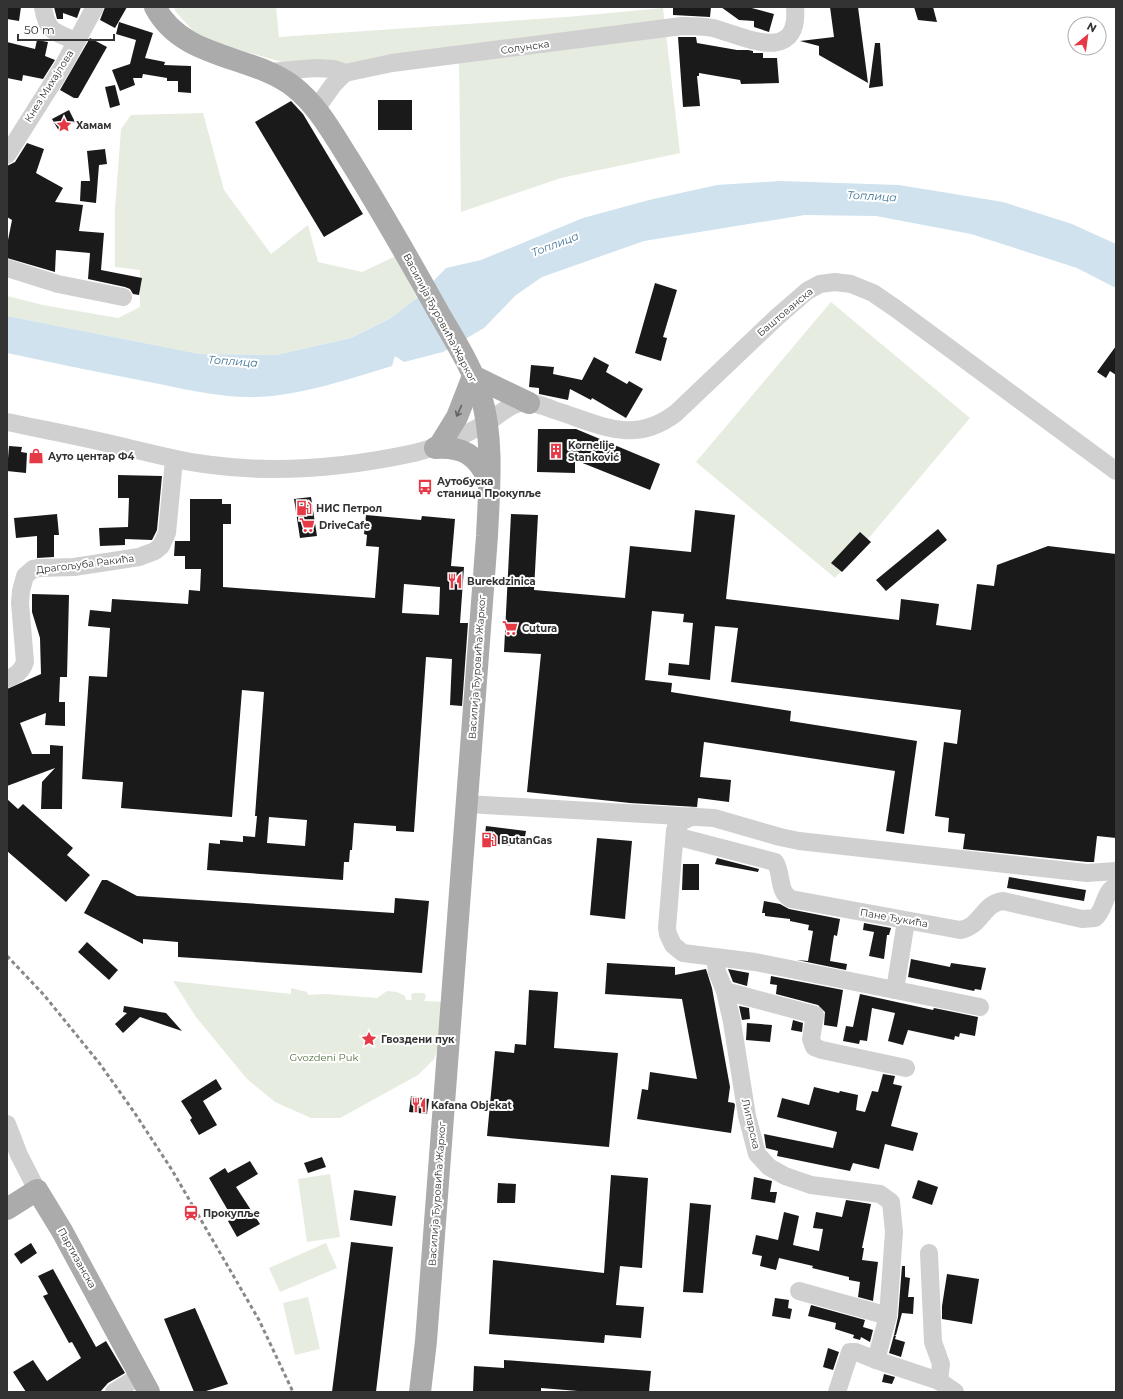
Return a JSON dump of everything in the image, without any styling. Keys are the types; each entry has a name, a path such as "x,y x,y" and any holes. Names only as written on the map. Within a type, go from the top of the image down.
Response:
{"main road":[{"name":"Василија Ђуровића Жарког","path":"155,7 165,22 189,42 199,47 270,72 294,87 316,109 397,237 471,373 480,395 486,423 489,480 487,536 426,1341 420,1392"},
{"path":"489,480 477,461 466,452 438,446 457,417 471,373 529,403"},
{"path":"7,1210 37,1190"},
{"name":"Партизанска","path":"37,1190 66,1238 145,1384"}],"street":[{"name":"Кнез Михајлова","path":"7,155 13,135 62,68 76,41 53,32 49,28 43,7"},
{"path":"76,41 96,7"},
{"name":"Солунска","path":"270,72 315,68 334,69 345,73 392,63 682,26 703,26 750,40 779,43 788,37 792,30 795,7"},
{"path":"316,109 333,85 345,73"},
{"path":"7,268 58,284 123,297"},
{"name":"Баштованска","path":"486,423 513,405 529,403 629,432 645,429 661,423 676,413 776,318 807,291 820,284 844,282 863,288 895,308 1116,470"},
{"path":"7,422 121,446 174,460 242,468 302,468 382,460 438,446 486,423"},
{"name":"Драгољуба Ракића","path":"7,679 12,678 22,670 25,662 20,603 21,591 25,576 33,569 74,567 139,557 156,551 161,546 168,533 174,460"},
{"path":"467,804 714,818 799,841 1087,873 1116,871"},
{"path":"694,816 683,820 676,826 674,835 667,928 673,945 682,953 755,962 980,1007"},
{"name":"Пане Ђукића","path":"676,826 680,836 683,838 775,862 782,890 786,896 791,899 960,930 968,929 974,925 992,903 1003,901 1090,919 1099,915 1110,890 1116,886"},
{"path":"895,990 906,921"},
{"name":"Липарска","path":"715,957 717,972 725,991 740,1065 747,1116 757,1154 769,1167 785,1176 810,1184 880,1194 891,1202 894,1232 888,1316 876,1360"},
{"path":"725,991 814,1015 811,1034 814,1046 822,1050 906,1068"},
{"name":"Партизанска","path":"7,1124 19,1155 37,1190"},
{"path":"929,1253 933,1342 941,1364 939,1381"},
{"path":"799,1291 888,1316"},
{"path":"837,1392 850,1352 856,1352 939,1381 955,1392"},
{"path":"114,1392 145,1384"}],"green space":[{"path":"174,7 276,7 279,37 567,17 663,8 680,153 561,178 461,212 459,61 344,66 282,62 229,47 196,34 176,12"},
{"path":"203,113 224,190 271,254 308,225 318,262 362,272 396,256 417,298 391,318 351,338 276,355 200,354 7,316 7,296 43,305 118,318 140,307 140,270 115,267 115,209 121,129 131,115"},
{"path":"831,302 970,418 835,578 696,462"},
{"name":"Gvozdeni Puk","path":"173,981 291,994 291,988 307,992 308,995 325,994 377,998 387,991 397,992 405,996 406,1000 412,1000 411,995 413,993 424,993 426,996 424,1001 445,1002 443,1033 434,1059 418,1075 340,1118 311,1118 275,1102 247,1079 196,1017"},
{"path":"330,1174 340,1237 307,1242 298,1179"},
{"path":"326,1243 337,1268 280,1292 269,1268"},
{"path":"308,1297 320,1349 295,1355 283,1303"}],"water":[{"name":"Топлица","path":"781,181 899,185 1003,202 1072,224 1116,244 1116,288 1077,268 971,234 876,216 805,215 644,241 542,277 516,295 484,328 443,352 404,362 395,356 392,366 309,390 274,396 257,397 216,395 7,353 7,316 200,354 276,355 351,338 391,318 417,298 446,268 481,260 583,218 649,200 717,185"}],"building":[{"path":"7,7 21,7 19,21 7,19"},
{"path":"54,7 81,7 77,18 63,13 63,19 57,19"},
{"path":"105,7 127,7 115,28 100,20"},
{"path":"673,7 711,7 710,17 673,15"},
{"path":"721,7 748,7 774,14 769,32 754,27 754,21 739,20"},
{"path":"830,7 858,7 868,83 819,55 819,46 800,41 834,37"},
{"path":"914,7 933,7 937,22 918,20"},
{"path":"119,22 153,33 145,58 165,62 164,65 191,66 191,93 178,92 178,81 167,81 167,78 143,74 142,78 133,78 135,85 120,91 112,70 130,64 136,40 116,34"},
{"path":"678,37 696,37 697,43 737,50 748,50 753,51 753,53 763,53 763,58 777,58 779,83 741,84 740,80 699,73 699,76 697,76 700,106 683,107"},
{"path":"90,38 107,47 78,98 74,98 60,90"},
{"path":"37,40 48,42 45,56 55,60 43,79 23,75 22,81 7,78 7,42 35,49"},
{"path":"875,43 880,43 883,86 869,88"},
{"path":"115,85 120,105 110,108 105,87"},
{"path":"378,100 412,100 412,130 378,130"},
{"path":"291,101 303,114 363,214 324,237 255,122"},
{"path":"69,110 75,122 59,131 52,119"},
{"path":"27,143 44,149 36,173 63,188 55,202 83,205 79,231 104,233 101,270 142,278 139,295 133,294 130,289 125,287 88,279 90,253 56,250 55,272 7,258 7,245 12,220 7,217 7,166 15,162"},
{"path":"105,149 107,164 99,165 96,203 80,201 81,181 90,181 87,151"},
{"path":"655,283 677,290 663,337 667,338 661,361 635,353"},
{"path":"1116,346 1116,375 1110,371 1106,378 1097,372"},
{"path":"594,357 609,365 606,372 627,384 629,381 643,389 626,418 592,398 591,400 570,389 568,400 539,394 539,388 529,387 531,365 554,367 553,374 582,380"},
{"path":"538,429 576,429 660,464 650,490 575,460 575,473 537,472"},
{"path":"9,446 22,447 21,452 27,453 26,473 7,471"},
{"path":"118,475 162,476 157,530 152,540 125,539 125,545 100,546 99,528 128,527 129,498 118,498"},
{"path":"311,497 317,536 300,538 294,499"},
{"path":"190,499 222,499 222,504 231,504 231,524 223,524 223,587 375,598 379,547 366,546 367,535 364,534 366,515 421,520 422,516 455,519 451,566 464,567 460,623 468,623 462,706 450,705 452,659 426,657 414,832 396,831 396,826 354,823 352,850 350,850 349,862 344,862 343,880 207,870 209,843 220,844 220,840 243,842 243,836 255,837 257,816 255,816 264,692 242,690 232,817 121,808 123,782 82,779 89,676 107,677 110,628 88,626 90,610 111,612 112,599 188,604 189,590 200,591 201,569 185,569 185,556 174,556 175,541 190,541","holes":["404,584 440,587 439,615 402,613","269,817 307,820 305,846 267,843"]},
{"path":"695,510 735,515 726,599 899,620 901,599 939,604 936,625 971,630 977,584 994,586 997,565 1048,546 1116,554 1116,838 1097,836 1094,862 963,849 965,834 948,832 949,818 935,816 944,742 957,744 961,710 731,682 738,628 715,626 710,680 668,675 669,663 689,665 693,623 683,622 684,614 652,611 645,680 672,683 671,692 791,711 790,721 917,741 904,834 886,831 895,771 704,742 700,777 731,780 729,802 698,798 697,807 630,803 527,792 541,654 504,652 511,514 538,515 534,590 625,598 630,546 691,552"},
{"path":"57,514 59,535 54,535 54,557 37,558 37,536 16,538 14,518"},
{"path":"938,529 947,540 886,591 876,580"},
{"path":"860,532 871,542 842,572 831,563"},
{"path":"32,594 69,595 67,677 60,677 59,702 65,702 65,726 45,725 46,713 20,723 32,754 50,754 50,745 63,746 62,809 41,809 42,782 55,768 7,786 7,689 41,674 40,638 32,612"},
{"path":"7,799 18,809 23,804 73,848 67,855 90,875 66,902 7,851"},
{"path":"486,826 526,831 524,842 513,840 512,846 484,842"},
{"path":"597,838 632,841 625,919 590,915"},
{"path":"717,858 759,869 758,872 715,864"},
{"path":"683,864 699,864 699,890 682,890"},
{"path":"1009,877 1086,890 1084,901 1007,888"},
{"path":"102,880 107,880 137,896 394,913 395,898 429,901 422,973 178,957 178,942 143,939 143,944 84,913"},
{"path":"764,901 780,904 789,909 840,919 837,936 834,935 830,961 847,964 846,970 797,960 808,961 813,931 808,930 809,925 790,921 790,919 765,916 765,913 762,913"},
{"path":"864,923 891,928 889,935 887,935 884,959 869,956 874,932 863,930"},
{"path":"87,942 118,970 109,980 78,952"},
{"path":"911,959 950,967 951,963 986,968 981,990 975,989 974,991 908,977"},
{"path":"607,963 675,967 675,975 706,969 712,988 730,1087 728,1102 734,1103 735,1105 731,1133 637,1119 642,1089 648,1090 650,1072 697,1079 682,999 605,994"},
{"path":"728,969 749,973 747,986 733,982"},
{"path":"771,976 843,990 837,1027 824,1025 825,1012 818,1005 776,994 777,985 770,984"},
{"path":"529,990 558,992 554,1048 618,1053 609,1147 487,1136 495,1051 514,1053 515,1044 526,1045"},
{"path":"860,994 933,1010 934,1008 978,1017 975,1036 960,1033 959,1037 955,1036 954,1040 908,1030 903,1045 888,1041 895,1013 872,1008 867,1041 860,1040 859,1044 843,1041 846,1026 853,1027"},
{"path":"124,1006 166,1013 182,1031 140,1017 123,1033 115,1024 127,1013 123,1012"},
{"path":"739,1006 749,1008 750,1019 742,1020"},
{"path":"793,1020 803,1023 802,1032 791,1030"},
{"path":"747,1023 772,1025 770,1042 746,1040"},
{"path":"883,1074 895,1076 893,1084 902,1086 891,1126 918,1133 913,1151 885,1144 879,1169 853,1163 850,1171 777,1156 778,1151 766,1148 764,1134 833,1148 837,1132 777,1117 782,1098 809,1105 814,1087 839,1093 840,1091 858,1095 856,1110 865,1112 872,1091 878,1092"},
{"path":"216,1079 222,1089 203,1101 217,1125 199,1135 190,1120 192,1118 181,1101"},
{"name":"Kafana Objekat","path":"411,1096 429,1099 427,1114 409,1112"},
{"path":"322,1157 326,1167 308,1173 304,1163"},
{"path":"250,1161 258,1174 236,1187 260,1224 237,1237 228,1221 233,1219 209,1178 225,1168 228,1173"},
{"path":"611,1175 648,1178 642,1268 620,1266 616,1305 644,1307 641,1338 605,1335 604,1343 489,1334 493,1260 604,1273"},
{"path":"754,1177 772,1181 770,1192 777,1192 775,1203 751,1199"},
{"path":"918,1180 938,1187 932,1205 912,1198"},
{"path":"498,1183 516,1184 515,1203 497,1203"},
{"path":"354,1190 396,1196 392,1226 350,1220"},
{"path":"846,1200 871,1204 862,1248 864,1248 862,1260 878,1262 873,1301 858,1297 860,1282 849,1280 849,1277 779,1258 776,1270 760,1266 762,1256 752,1254 756,1235 778,1240 784,1212 799,1216 793,1245 819,1251 823,1229 813,1228 816,1212 842,1217"},
{"path":"690,1203 711,1205 703,1293 683,1292"},
{"path":"351,1242 393,1247 376,1392 332,1392"},
{"path":"31,1243 37,1253 21,1264 14,1254"},
{"path":"902,1266 905,1266 905,1277 910,1278 908,1297 914,1297 913,1314 902,1313 896,1335 894,1335 898,1317"},
{"path":"53,1269 96,1347 106,1341 125,1373 108,1383 100,1392 26,1392 13,1372 33,1360 47,1381 81,1358 72,1342 69,1343 43,1296 48,1294 38,1276"},
{"path":"947,1274 979,1279 972,1324 942,1319 942,1306"},
{"path":"775,1298 789,1300 788,1308 792,1309 790,1319 772,1316"},
{"path":"811,1305 865,1320 863,1327 873,1330 870,1342 861,1337 860,1340 853,1338 854,1335 835,1329 836,1323 808,1316"},
{"path":"195,1308 228,1384 203,1392 194,1392 164,1319"},
{"path":"894,1335 896,1336 895,1339 905,1342 901,1357 889,1353"},
{"path":"828,1348 839,1352 833,1370 823,1367"},
{"path":"504,1360 651,1371 649,1392 590,1392 541,1388 541,1392 473,1392 474,1366 504,1368"},
{"path":"884,1374 895,1377 892,1384 882,1382"}],"railway":[{"path":"7,956 44,995 100,1064 134,1112 172,1170 259,1320 293,1392"}],"place":[{"name":"Хамам","path":"64,125"},
{"name":"Kornelije Stanković","path":"556,451"},
{"name":"Ауто центар Ф4","path":"36,456"},
{"name":"Аутобуска станица Прокупље","path":"425,487"},
{"name":"НИС Петрол","path":"304,508"},
{"name":"DriveCafe","path":"307,525"},
{"name":"Burekdzinica","path":"455,581"},
{"name":"Cutura","path":"510,628"},
{"name":"ButanGas","path":"489,840"},
{"name":"Гвоздени пук","path":"369,1039"},
{"name":"Kafana Objekat","path":"419,1105"},
{"name":"Прокупље","path":"191,1213"}]}
